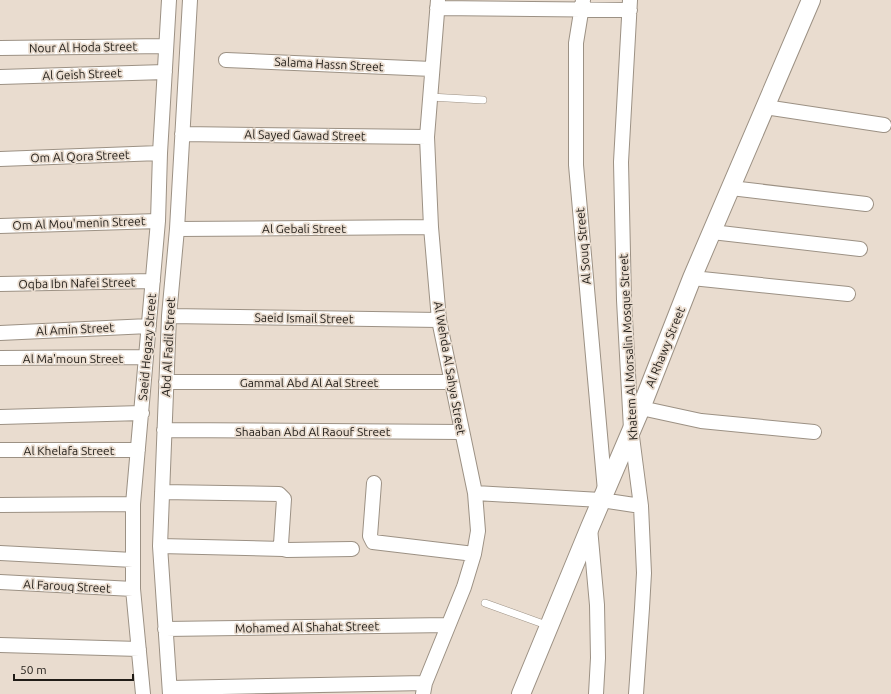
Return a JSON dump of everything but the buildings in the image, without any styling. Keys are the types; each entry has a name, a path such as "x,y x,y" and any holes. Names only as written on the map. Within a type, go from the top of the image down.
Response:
{"street":[{"name":"Saeid Hegazy Street","path":"143,694 133,589 133,504 158,221 160,152 169,0"},
{"name":"Abd Al Fadil Street","path":"170,691 160,546 169,316 177,229 190,0"},
{"name":"Al Rhawy Street","path":"521,694 641,408 692,278 811,0"},
{"path":"437,4 630,5"},
{"name":"Al Wehda Al Sahya Street","path":"424,688 464,587 474,554 478,531 475,493 461,432 439,320 431,227 427,137 437,4"},
{"name":"Al Souq Street","path":"582,5 576,43 576,165 603,496"},
{"name":"Khatem Al Morsalin Mosque Street","path":"630,5 621,162 624,300 631,429 641,506 644,573 636,694"},
{"name":"Nour Al Hoda Street","path":"0,48 166,46"},
{"name":"Salama Hassn Street","path":"226,60 432,69"},
{"name":"Al Geish Street","path":"0,77 165,72"},
{"path":"765,107 884,125"},
{"name":"Al Sayed Gawad Street","path":"182,134 427,137"},
{"name":"Om Al Qora Street","path":"0,159 160,152"},
{"path":"731,188 866,204"},
{"name":"Om Al Mou'menin Street","path":"0,226 158,221"},
{"name":"Al Gebali Street","path":"177,229 431,227"},
{"path":"712,232 860,249"},
{"path":"692,278 848,294"},
{"name":"Oqba Ibn Nafei Street","path":"0,284 153,281"},
{"name":"Saeid Ismail Street","path":"169,316 439,320"},
{"name":"Al Amin Street","path":"0,333 149,326"},
{"name":"Al Ma'moun Street","path":"0,358 146,357"},
{"name":"Gammal Abd Al Aal Street","path":"166,382 451,382"},
{"path":"641,408 701,421 814,432"},
{"path":"0,417 142,414"},
{"name":"Shaaban Abd Al Raouf Street","path":"164,430 461,432"},
{"name":"Al Khelafa Street","path":"0,450 138,450"},
{"path":"374,483 370,536 372,541 474,554"},
{"path":"162,492 282,495 284,498 281,544 283,549"},
{"path":"475,493 603,496 641,506"},
{"path":"0,505 133,504"},
{"path":"590,527 597,605 598,658 596,694"},
{"path":"160,546 286,550 352,549"},
{"path":"0,553 133,560"},
{"name":"Al Farouq Street","path":"0,582 133,589"},
{"name":"Mohamed Al Shahat Street","path":"165,629 448,625"},
{"path":"0,645 138,649"},
{"path":"170,691 424,688"}],"lane":[{"path":"430,97 483,100"},
{"path":"485,603 549,626"}]}
